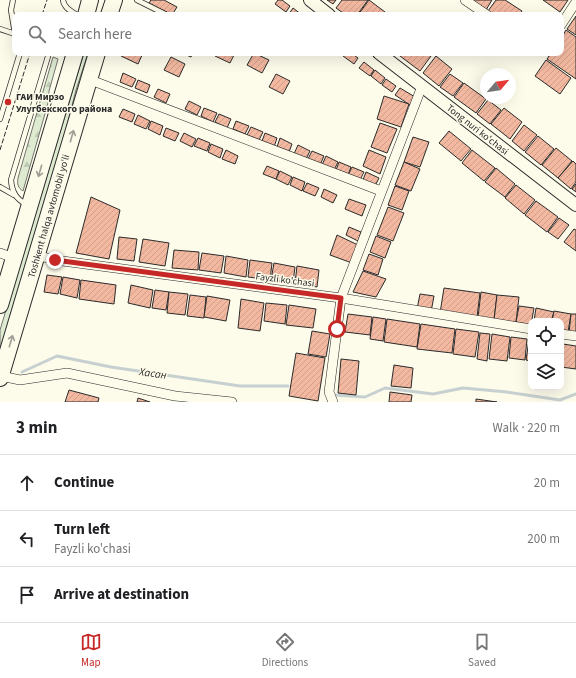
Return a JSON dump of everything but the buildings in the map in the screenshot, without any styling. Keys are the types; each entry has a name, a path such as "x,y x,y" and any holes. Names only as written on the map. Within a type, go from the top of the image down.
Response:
{"highway":[{"path":"87,12 90,0"},
{"path":"110,12 114,0"},
{"name":"Toshkent halqa avtomobil yo'li","path":"0,305 7,256 30,206 74,56"},
{"name":"Toshkent halqa avtomobil yo'li","path":"0,377 96,56"}],"street":[{"path":"310,0 325,12"},
{"path":"465,0 483,12"},
{"path":"564,20 576,2"},
{"name":"Tong nuri ko'chasi","path":"383,56 576,205"},
{"path":"88,79 381,192"},
{"path":"333,402 329,392 341,298 422,86"},
{"name":"Fayzli ko'chasi","path":"36,255 55,260 341,298 528,329"},
{"path":"564,334 576,336"},
{"path":"0,377 20,380 67,373 174,399 232,402"}],"lane":[{"path":"12,12 14,0"},
{"path":"63,0 66,8 72,12"},
{"path":"137,0 161,12"},
{"path":"0,29 12,33"},
{"path":"0,119 19,56"},
{"path":"30,206 22,202 16,196 12,189 11,180 48,56"},
{"path":"0,187 16,196"}],"green space":[{"path":"83,56 87,56 76,90 57,164 0,352 0,330"},
{"path":"53,57 58,59 49,91 48,103 23,191 18,186 18,178"}],"waterway":[{"name":"Хасан","path":"22,372 57,356 111,367 240,386 288,386"},
{"name":"Хасан","path":"335,395 365,397 385,388 433,394 463,388 507,392 560,400 576,394"}],"fence":[{"path":"43,12 47,0"},
{"path":"0,150 29,56"}],"place":[{"name":"ГАИ Мирзо Улугбекского района","path":"8,102"}],"route":[{"path":"55,260 341,298 337,329"}]}
